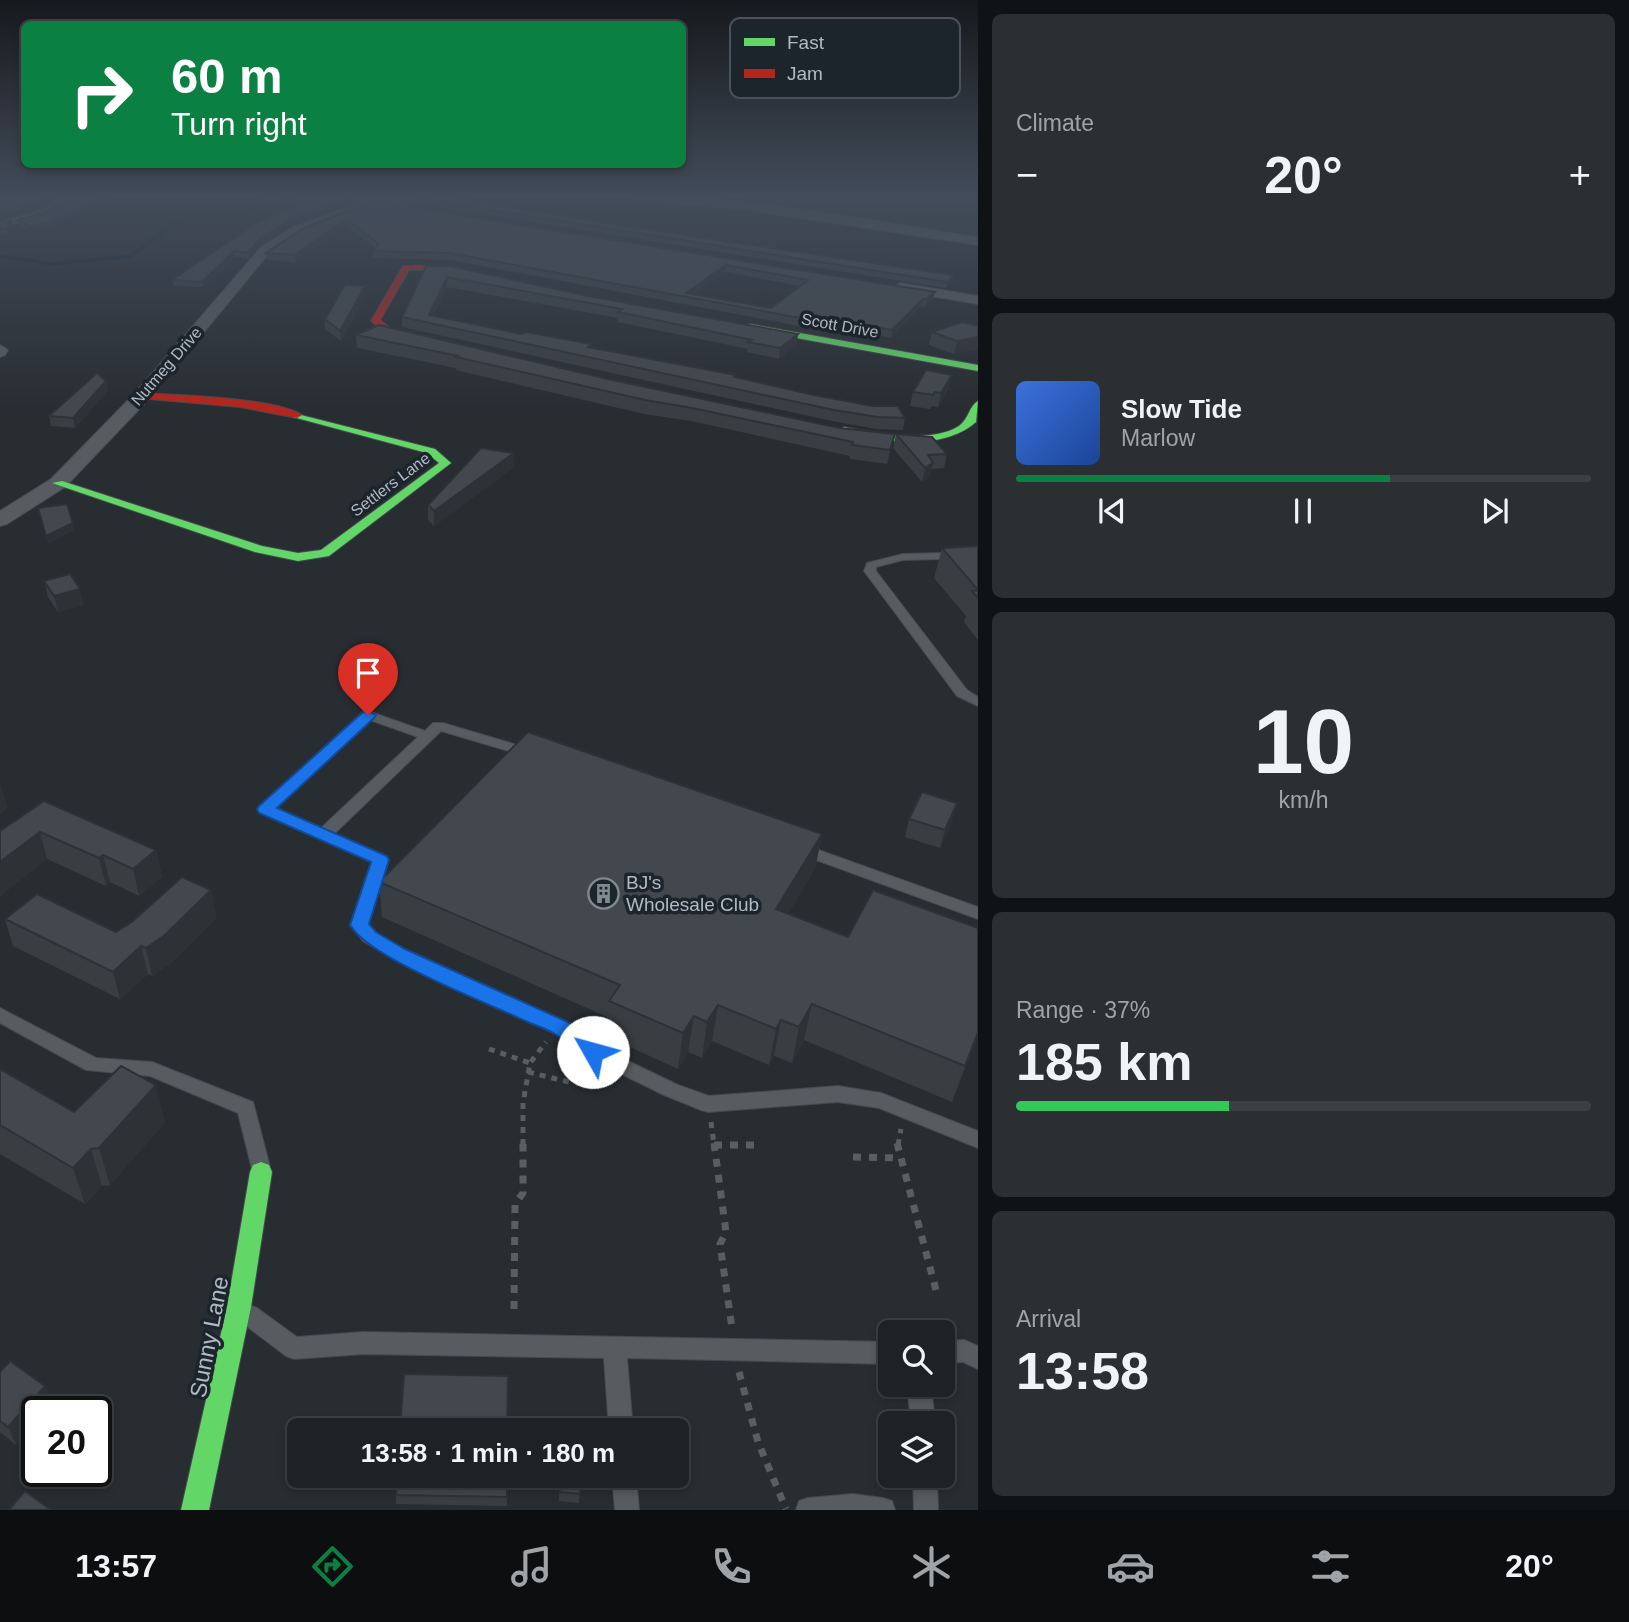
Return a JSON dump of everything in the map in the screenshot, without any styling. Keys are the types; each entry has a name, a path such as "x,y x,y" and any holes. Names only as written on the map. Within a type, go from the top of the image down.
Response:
{"street":[{"name":"Nutmeg Drive","path":"0,520 58,483 142,396 250,268"},
{"path":"406,268 375,321 381,328 394,334 446,346"},
{"path":"452,268 488,276"},
{"path":"886,285 978,300"},
{"name":"Scott Drive","path":"736,324 978,368"},
{"name":"Settlers Lane","path":"58,483 259,548 298,557 325,553 446,463 431,450 268,407 142,396"},
{"path":"825,427 877,437 933,437 955,431 972,420 978,404"},
{"name":"Sunny Lane","path":"195,1510 239,1307 261,1172"}],"lane":[{"path":"978,555 887,559 871,565 870,571 961,693 978,702"},
{"path":"427,736 368,715 265,809 381,860 359,925 369,937 398,954 562,1029 593,1052 671,1090 708,1104 838,1094 881,1101 978,1140"},
{"path":"322,836 438,726 549,760"},
{"path":"784,843 978,913"},
{"path":"0,1015 93,1065 152,1069 246,1108 261,1172"},
{"path":"239,1307 294,1348 363,1343 878,1353"},
{"path":"615,1346 620,1418"},
{"path":"955,1351 964,1351 978,1358"},
{"path":"625,1488 627,1510"},
{"path":"925,1488 926,1510"},
{"path":"808,1510 853,1506 883,1510"}],"path":[{"path":"514,1308 515,1205 523,1193 523,1103 530,1063 546,1042"},
{"path":"489,1049 530,1063"},
{"path":"528,1072 573,1083"},
{"path":"711,1122 726,1232 720,1244 732,1328"},
{"path":"901,1129 897,1142 937,1294"},
{"path":"714,1144 762,1145"},
{"path":"853,1157 901,1158"},
{"path":"739,1372 753,1434 769,1479 787,1510"}],"building":[{"path":"189,268 216,268 202,282 172,280"},
{"path":"425,268 461,268 588,296 798,334 780,348 618,312 622,309 447,277 429,315 522,334 526,332 591,344 588,347 736,375 734,377 814,395 873,406 898,406 905,418 834,410 402,317"},
{"path":"533,268 721,268 686,293 771,308 808,280 745,268 790,268 935,292 923,299 892,330 822,317 816,321"},
{"path":"861,268 910,268 954,275 947,282"},
{"path":"345,285 365,286 340,331 325,319"},
{"path":"962,322 978,326 978,337 957,341 932,332"},
{"path":"379,325 608,379 840,428 895,434 890,450 852,445 853,442 645,400 356,335"},
{"path":"926,370 952,375 941,393 935,392 933,395 913,392"},
{"path":"97,373 106,381 73,418 49,416"},
{"path":"896,434 932,437 947,454 928,455 933,463 925,468"},
{"path":"481,448 514,453 434,511 428,505"},
{"path":"67,504 73,523 46,536 38,508"},
{"path":"978,546 978,590 942,548"},
{"path":"70,574 80,589 54,596 44,581"},
{"path":"528,732 822,834 776,909 848,937 873,890 978,928 978,1032 965,1066 812,1004 799,1027 781,1020 776,1029 718,1005 707,1022 694,1016 683,1033 609,1001 620,985 379,882"},
{"path":"922,792 957,803 945,830 909,819"},
{"path":"44,801 156,850 133,869 103,855 99,858 40,832 0,862 0,831"},
{"path":"182,877 211,890 165,935 146,948 141,946 113,972 5,919 37,894 116,932 133,921"},
{"path":"121,1066 156,1085 99,1148 91,1149 73,1168 0,1125 0,1069 74,1112"},
{"path":"10,1361 45,1386 36,1396 21,1396 21,1413 8,1427 0,1421 0,1372"},
{"path":"404,1374 508,1376 507,1418 401,1418"},
{"path":"396,1488 507,1488 507,1497 396,1495"},
{"path":"560,1488 580,1488 580,1494 560,1492"},
{"path":"25,1491 51,1510 9,1510"}],"traffic: fast":[{"path":"750,327 978,368"},
{"path":"844,430 911,438 947,435 972,420 978,404"},
{"path":"58,483 259,549 298,557 325,553 446,463 431,451 297,415"},
{"path":"195,1510 239,1307 261,1172"}],"traffic: jam":[{"path":"406,268 375,321 391,333 424,341"},
{"path":"452,268 477,274"},
{"path":"142,396 240,404 297,415"}],"place":[{"name":"BJ's Wholesale Club","path":"603,893"}],"route":[{"path":"368,715 265,809 381,860 359,925 369,937 398,954 562,1029 593,1052"}]}
